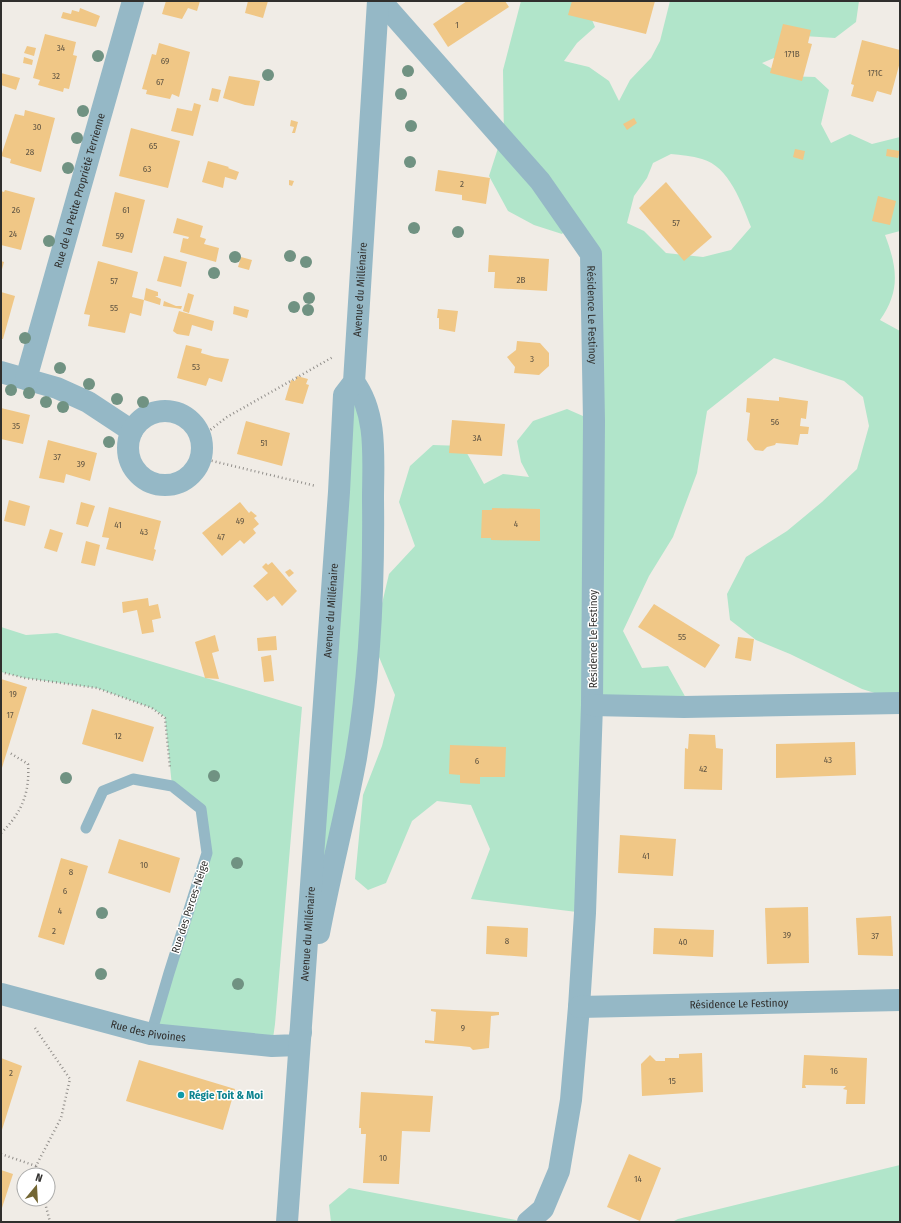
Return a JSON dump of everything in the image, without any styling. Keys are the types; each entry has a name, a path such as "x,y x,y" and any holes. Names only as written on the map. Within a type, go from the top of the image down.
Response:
{"street":[{"name":"Rue de la Petite Propriété Terrienne","path":"26,379 133,1"},
{"name":"Avenue du Millénaire","path":"287,1222 298,1045 340,492 344,395 354,382 379,1"},
{"name":"Résidence Le Festinoy","path":"379,1 540,181 591,254 594,421 592,705 585,913 579,1007 571,1100 559,1171 542,1209 528,1222"},
{"path":"1,372 57,388 88,402 132,431"},
{"path":"298,1045 328,882 356,758 367,661 373,549 372,434 364,397 354,382"},
{"path":"167,411 180,414 188,419 197,429 200,448 197,468 183,481 164,486 153,484 141,478 131,464 128,443 132,431 144,418 156,412 167,411"},
{"name":"Résidence Le Festinoy","path":"592,705 691,707 900,703"},
{"name":"Rue des Pivoines","path":"8,997 151,1034 272,1046 298,1045"},
{"name":"Résidence Le Festinoy","path":"579,1007 900,1000"}],"lane":[{"name":"Rue des Perces-Neige","path":"86,828 103,791 133,779 172,786 202,809 207,853 151,1034"}],"path":[{"path":"340,492 200,448 227,417 356,344"},
{"path":"1,672 25,678 97,688 152,708 165,718 172,786"},
{"path":"1,833 13,822 25,798 29,781 28,764 10,753"},
{"path":"1,1154 36,1166 61,1118 70,1079 8,997"},
{"path":"46,1207 50,1222"}],"green space":[{"path":"521,1 584,1 595,27 577,43 564,61 589,67 609,81 619,101 630,80 651,58 660,41 670,1 859,1 856,22 835,38 804,36 786,53 762,63 785,76 815,77 829,90 821,124 831,143 850,134 872,144 900,137 900,231 885,235 894,268 894,288 887,309 880,320 900,331 900,701 862,689 790,654 756,640 730,620 727,594 746,557 787,531 822,502 857,469 869,426 863,397 844,381 774,358 707,411 697,473 673,537 649,576 623,631 642,668 668,666 691,707 593,705 585,913 471,899 490,849 471,805 437,801 412,821 386,883 368,890 355,879 363,795 382,746 395,695 379,657 380,612 389,574 415,546 399,502 410,466 433,445 463,446 484,484 503,474 529,477 521,462 517,441 533,421 567,409 592,420 592,335 575,220 562,234 534,225 508,211 489,176 498,148 504,141 503,70","holes":["671,154 698,158 711,163 720,169 733,187 739,197 751,227 731,250 703,257 666,253 644,231 627,223 634,196 647,178 653,163"]},
{"path":"362,392 367,661 298,1045 344,395"},
{"path":"1,627 26,635 57,633 302,707 272,1046 151,1034 207,853 201,809 172,786 165,717 152,708 97,688 25,678 1,672"},
{"path":"900,1165 900,1222 672,1222 678,1219"},
{"path":"349,1188 526,1222 331,1222 329,1205"}],"building":[{"path":"166,1 200,1 197,11 188,8 182,19 162,14"},
{"path":"248,1 268,1 263,18 245,13"},
{"path":"467,1 505,1 509,7 448,47 433,24"},
{"path":"572,1 655,1 646,34 568,15"},
{"path":"80,8 100,16 96,27 61,18 63,12 71,14 72,10 79,12"},
{"path":"783,24 811,30 808,43 812,44 802,81 770,73"},
{"path":"45,34 76,42 73,55 77,56 69,89 64,88 63,92 38,85 40,80 33,78"},
{"path":"862,40 900,50 900,62 891,95 877,91 873,102 851,96 854,85 851,84"},
{"path":"159,43 190,52 179,97 172,94 170,99 146,94 147,90 142,89 152,54 156,55"},
{"path":"27,46 36,48 34,56 24,53"},
{"path":"24,57 33,60 32,65 23,63"},
{"path":"1,73 20,78 16,90 1,85"},
{"path":"229,76 260,81 254,106 245,105 223,98"},
{"path":"212,88 221,90 218,102 209,100"},
{"path":"194,103 201,105 193,136 171,131 177,108 192,111"},
{"path":"25,110 55,118 41,172 10,163 11,159 1,156 15,114 24,116"},
{"path":"634,118 637,123 627,130 623,124"},
{"path":"291,120 298,122 295,133 292,133 294,127 290,126"},
{"path":"131,128 180,141 168,188 119,176"},
{"path":"795,149 805,151 803,160 793,157"},
{"path":"887,149 900,151 898,158 886,156"},
{"path":"208,161 229,167 228,168 239,172 236,180 225,177 223,188 202,182"},
{"path":"438,170 490,178 486,204 462,200 462,195 435,191"},
{"path":"289,180 294,181 292,186 289,185"},
{"path":"666,182 712,237 684,261 639,208"},
{"path":"5,190 35,198 21,250 1,245 1,191 4,192"},
{"path":"115,192 145,200 132,253 102,246"},
{"path":"878,196 896,201 890,225 872,221"},
{"path":"177,218 203,226 200,237 206,239 204,244 219,248 216,262 180,252 183,238 188,239 189,237 173,233"},
{"path":"489,255 549,259 547,291 494,288 495,272 488,272"},
{"path":"164,256 187,262 181,287 157,281"},
{"path":"241,257 252,260 249,270 238,267"},
{"path":"1,261 4,262 1,273"},
{"path":"98,261 138,272 132,297 144,300 141,316 130,313 125,333 88,326 90,315 84,314"},
{"path":"146,288 158,292 158,296 155,296 161,299 160,305 144,300"},
{"path":"1,292 15,296 3,339 1,339"},
{"path":"188,293 194,295 189,313 183,311"},
{"path":"164,301 176,306 182,306 181,309 163,306"},
{"path":"234,306 249,310 247,318 233,314"},
{"path":"438,309 458,311 455,332 439,329 439,318 437,318"},
{"path":"179,311 214,321 212,331 192,325 189,336 177,334 173,331"},
{"path":"517,341 540,343 549,353 549,366 539,375 514,373 515,367 507,357 516,350"},
{"path":"186,345 202,349 201,353 229,359 222,382 209,378 206,386 177,378"},
{"path":"297,376 308,379 306,384 309,385 303,404 285,400 291,380 295,381"},
{"path":"779,397 808,401 806,419 801,418 800,426 809,427 808,434 800,434 798,445 776,443 775,445 767,447 763,451 755,450 747,440 750,413 746,412 747,398 779,401"},
{"path":"1,408 30,415 23,444 1,439"},
{"path":"452,420 505,424 502,456 449,453"},
{"path":"246,421 290,433 282,466 237,454"},
{"path":"48,440 97,453 90,481 66,474 64,483 39,478"},
{"path":"9,500 30,506 25,526 4,521"},
{"path":"81,502 95,506 88,527 76,524"},
{"path":"240,502 249,513 251,511 257,516 254,518 259,524 253,529 256,533 244,544 240,540 222,556 202,533"},
{"path":"109,507 161,521 154,549 156,550 153,561 106,549 109,538 102,537"},
{"path":"492,508 540,509 540,541 491,540 491,538 481,538 482,510 492,510"},
{"path":"50,529 63,533 57,552 44,548"},
{"path":"86,541 100,545 95,566 81,563"},
{"path":"272,562 297,591 282,606 274,596 267,601 253,586 268,573 262,567 266,563 268,565"},
{"path":"290,569 294,573 289,577 285,572"},
{"path":"148,598 149,606 158,604 161,618 152,620 154,632 142,634 137,610 123,613 122,602"},
{"path":"654,604 720,645 705,668 638,627"},
{"path":"215,635 219,651 212,653 219,679 205,678 195,642"},
{"path":"276,636 277,650 258,651 257,638"},
{"path":"738,637 754,639 751,661 735,658"},
{"path":"271,655 274,681 264,682 261,657"},
{"path":"1,679 27,687 1,771"},
{"path":"92,709 154,727 143,762 82,744"},
{"path":"689,734 715,735 716,748 723,749 722,790 684,789 685,748 688,749"},
{"path":"855,742 856,775 776,778 776,744"},
{"path":"450,745 506,747 505,777 480,777 480,784 460,783 460,775 449,774"},
{"path":"620,835 676,839 673,876 618,873"},
{"path":"119,839 180,858 170,893 108,873"},
{"path":"61,858 88,866 64,945 38,937"},
{"path":"808,907 809,963 767,964 765,908"},
{"path":"891,916 893,956 858,955 856,918"},
{"path":"487,926 528,928 527,957 486,954"},
{"path":"654,928 714,930 713,957 653,954"},
{"path":"431,1009 499,1012 499,1015 491,1016 489,1048 473,1050 470,1047 425,1043 425,1040 434,1041 436,1012 431,1011"},
{"path":"702,1053 703,1092 642,1096 641,1064 650,1055 656,1061 665,1061 665,1058 679,1058 679,1054"},
{"path":"804,1055 867,1058 865,1104 846,1104 847,1090 843,1089 846,1086 805,1085 806,1088 802,1088"},
{"path":"1,1058 22,1066 1,1133"},
{"name":"Régie Toit & Moi","path":"139,1060 235,1089 223,1130 126,1101"},
{"path":"361,1092 433,1096 430,1132 402,1131 399,1184 363,1183 366,1134 361,1134 361,1128 359,1128"},
{"path":"629,1154 661,1168 640,1221 607,1207"},
{"path":"1,1170 13,1174 1,1211"}],"place":[{"name":"Régie Toit & Moi","path":"181,1095"}]}
